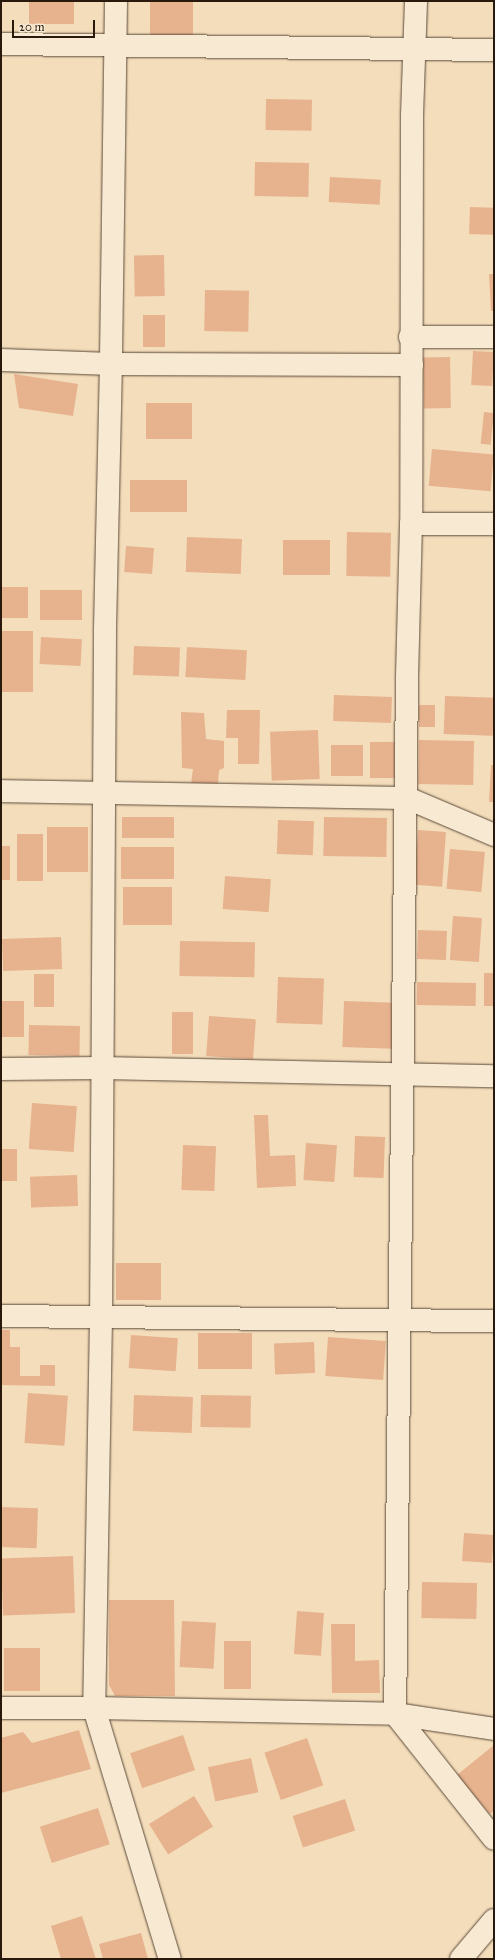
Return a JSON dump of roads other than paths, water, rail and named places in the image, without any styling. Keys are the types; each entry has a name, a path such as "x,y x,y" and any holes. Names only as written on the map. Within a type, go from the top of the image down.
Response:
{"street":[{"path":"116,1 111,364 105,619 101,1318 94,1708 170,1959"},
{"path":"416,1 410,337 412,365 412,524 399,1320 395,1714 494,1839"},
{"path":"1,44 494,50"},
{"path":"410,337 494,337"},
{"path":"1,360 111,364 412,365"},
{"path":"412,524 494,524"},
{"path":"1,791 407,798 494,835"},
{"path":"1,1069 102,1068 494,1076"},
{"path":"1,1316 494,1321"},
{"path":"1,1708 94,1708 395,1714 494,1729"},
{"path":"461,1959 494,1920"}]}
